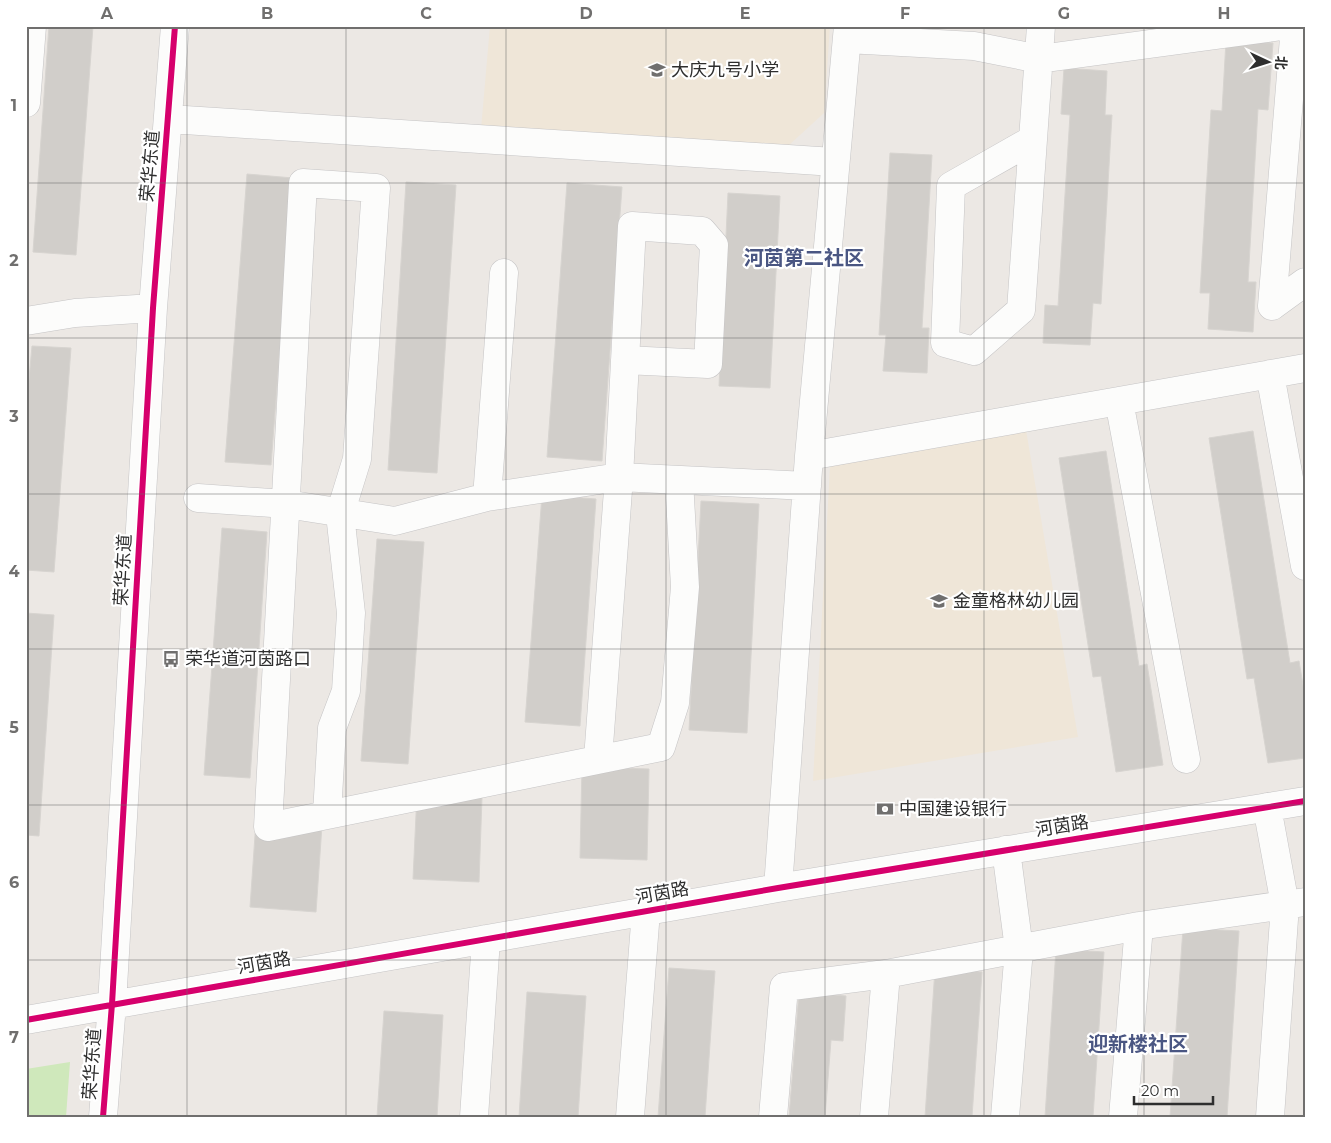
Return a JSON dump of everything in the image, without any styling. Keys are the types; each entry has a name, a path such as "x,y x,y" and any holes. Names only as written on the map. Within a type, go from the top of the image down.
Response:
{"street":[{"path":"27,94 32,26"},
{"name":"荣华东道","path":"104,1117 153,308 175,26"},
{"path":"1032,140 951,186 945,344 974,351 1021,310 1041,26"},
{"path":"778,888 809,456 847,32 974,36 1039,59 1282,26"},
{"path":"1295,26 1272,306 1305,282"},
{"path":"169,119 834,162"},
{"path":"327,814 332,728 346,691 351,612 340,514 357,459 376,188 303,184 268,827 661,746 674,703 685,587 679,480"},
{"path":"598,759 619,477 625,360 632,226 702,231 714,245 708,364 625,360"},
{"path":"487,497 504,273"},
{"path":"26,320 75,313 153,308"},
{"path":"809,456 1305,368"},
{"path":"1270,374 1305,566"},
{"path":"1119,401 1186,759"},
{"path":"198,498 286,504 340,514 395,521 487,497 619,477 807,486"},
{"name":"河茵路","path":"26,1020 778,888 1305,801"},
{"path":"1267,807 1295,904 1270,1117"},
{"path":"1005,1117 1019,949 1006,850"},
{"path":"773,1117 784,987 886,974 1139,926 1295,904"},
{"path":"630,1117 646,911"},
{"path":"1123,1117 1139,926"},
{"path":"474,1117 486,939"},
{"path":"874,1117 886,974"}],"shaded area":[{"name":"大庆九号小学","path":"490,26 830,26 824,113 788,146 481,129"},
{"name":"金童格林幼儿园","path":"1026,430 1078,737 813,781 830,466"}],"green space":[{"path":"70,1062 66,1117 26,1117 26,1069"}],"building":[{"path":"49,26 93,26 76,255 33,252"},
{"path":"1226,41 1273,43 1268,110 1258,109 1248,282 1256,282 1253,332 1208,329 1210,293 1200,293 1211,110 1222,111"},
{"path":"1064,68 1107,71 1105,115 1112,115 1101,304 1093,303 1090,345 1043,343 1045,305 1058,306 1070,115 1061,114"},
{"path":"890,153 932,155 922,328 929,328 927,373 883,371 886,335 879,335"},
{"path":"247,174 293,178 271,465 225,462"},
{"path":"406,182 456,185 437,473 388,470"},
{"path":"567,183 622,187 602,461 547,457"},
{"path":"728,193 780,196 770,388 719,386"},
{"path":"32,346 71,348 54,572 26,570 26,413"},
{"path":"1253,431 1290,663 1299,661 1305,697 1305,758 1268,763 1254,678 1247,679 1209,438"},
{"path":"1106,451 1139,666 1147,664 1163,765 1116,772 1101,676 1093,677 1059,458"},
{"path":"542,495 596,499 580,726 525,722"},
{"path":"701,501 759,504 747,733 689,730"},
{"path":"222,528 267,532 250,778 204,775"},
{"path":"377,539 424,542 408,764 361,761"},
{"path":"26,613 54,615 39,836 26,835"},
{"path":"582,767 649,769 647,860 580,858"},
{"path":"417,794 482,797 479,882 413,879"},
{"path":"256,821 322,825 316,912 250,907"},
{"path":"1183,928 1239,931 1227,1117 1170,1117"},
{"path":"1056,949 1104,952 1093,1117 1045,1117"},
{"path":"669,968 715,971 705,1117 658,1117"},
{"path":"935,969 982,972 972,1117 925,1117"},
{"path":"527,992 586,996 578,1117 519,1117"},
{"path":"799,992 846,996 843,1041 831,1040 825,1117 789,1117"},
{"path":"384,1011 443,1015 437,1117 377,1117"}],"cycle path":[{"path":"103,1117 112,1004 153,308 175,26"},
{"path":"26,1020 778,888 1305,801"}],"place":[{"name":"大庆九号小学","path":"657,70"},
{"name":"金童格林幼儿园","path":"939,601"},
{"name":"荣华道河茵路口","path":"171,659"},
{"name":"中国建设银行","path":"885,809"}],"district":[{"name":"河茵第二社区","path":"804,258"},
{"name":"迎新楼社区","path":"1138,1044"}]}
